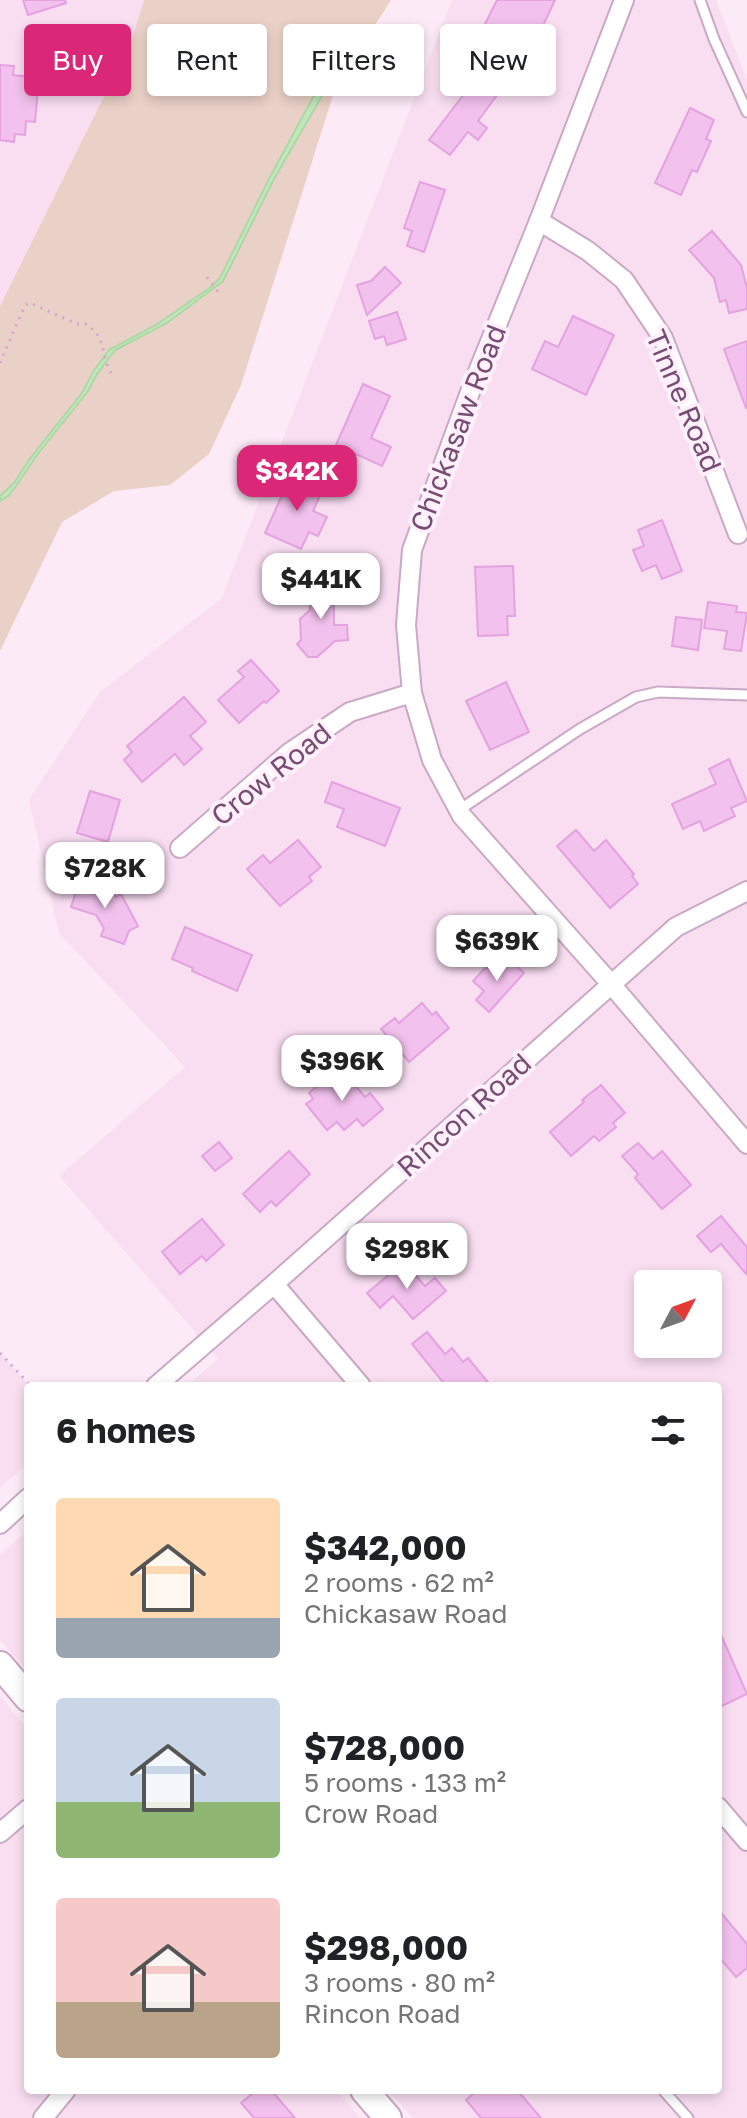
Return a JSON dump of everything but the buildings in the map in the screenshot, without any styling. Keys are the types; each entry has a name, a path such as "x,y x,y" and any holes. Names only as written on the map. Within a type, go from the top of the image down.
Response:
{"street":[{"name":"Chickasaw Road","path":"624,0 473,384 412,550 406,625 412,693 432,760 462,816 747,1144"},
{"name":"Tinne Road","path":"539,221 588,251 624,280 663,338 742,536"},
{"name":"Crow Road","path":"180,848 289,753 350,712 412,693"},
{"name":"Rincon Road","path":"161,1382 676,927 747,891"},
{"path":"274,1284 358,1382"},
{"path":"0,1524 24,1502"},
{"path":"0,1665 24,1693"},
{"path":"0,1833 24,1812"},
{"path":"722,1812 747,1841"},
{"path":"43,2118 63,2094"},
{"path":"367,2094 388,2118"}],"lane":[{"path":"700,0 747,112"},
{"path":"459,810 580,729 636,697 658,692 747,695"},
{"path":"667,2094 688,2118"}],"path":[{"path":"207,277 221,296"},
{"path":"0,363 25,305 30,303 95,329 102,339 106,364 112,375"},
{"path":"0,1353 27,1382"}],"shaded area":[{"path":"0,0 144,0 131,42 131,24 24,24 24,96 104,96 0,306"},
{"path":"144,0 391,0 376,24 283,24 283,96 333,96 241,385 209,454 170,485 114,491 62,522 0,651 0,306 104,96 131,96 131,42"},
{"path":"452,0 716,0 747,80 747,2118 413,2118 392,2094 722,2094 722,1382 191,1382 218,1358 59,1176 185,1067 59,933 29,800 100,692 222,598 415,96 424,96 424,73 440,31 440,96 556,96 556,24 443,24"},
{"path":"314,96 322,96 274,179 223,281 167,323 115,350 16,486 0,501 0,496 14,483 82,393 109,350 156,325 220,278"},
{"path":"0,1353 25,1382 24,1467 0,1488"},
{"path":"24,1534 24,1667 0,1640 0,1555"},
{"path":"0,1696 24,1725 24,2094 339,2094 360,2118 0,2118"}]}
